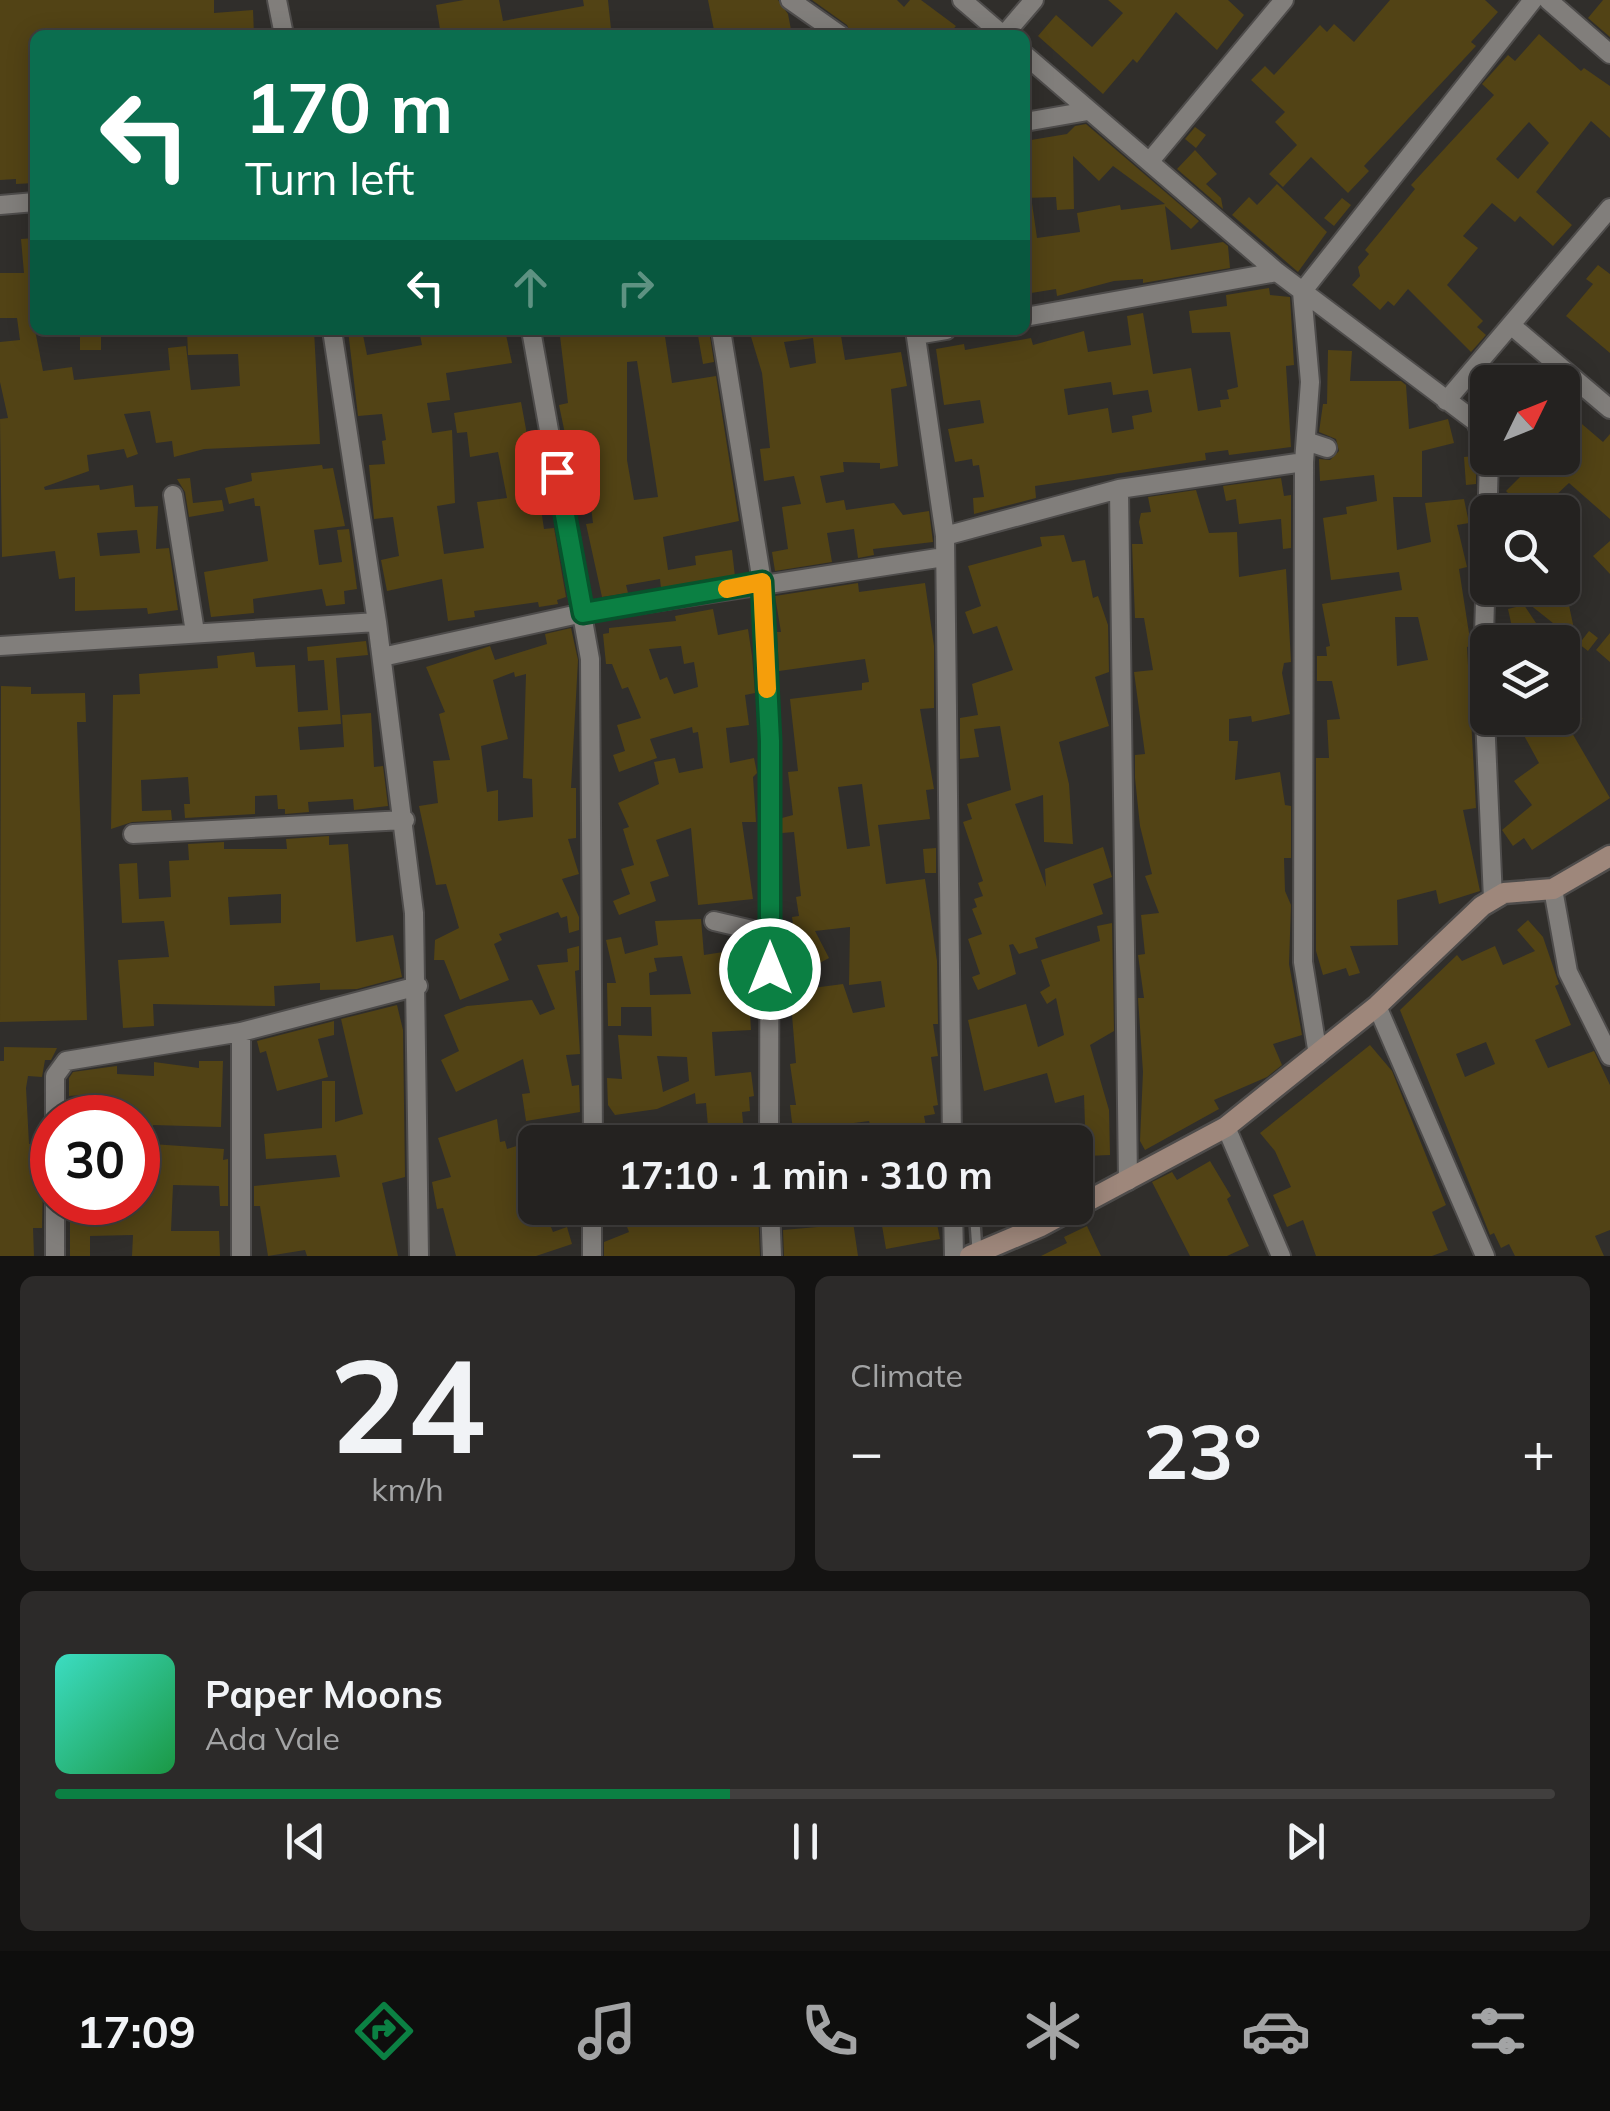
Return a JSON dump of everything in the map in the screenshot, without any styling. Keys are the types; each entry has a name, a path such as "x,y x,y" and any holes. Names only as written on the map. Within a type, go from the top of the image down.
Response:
{"street":[{"path":"790,0 833,30"},
{"path":"962,0 997,30"},
{"path":"1007,30 1034,0"},
{"path":"1150,161 1284,0"},
{"path":"1318,1055 1303,962 1304,462 1310,382 1302,292 1533,0"},
{"path":"1548,0 1610,54"},
{"path":"280,1 283,30"},
{"path":"1030,59 1277,272 1470,418"},
{"path":"1030,121 1088,111"},
{"path":"0,205 30,202"},
{"path":"1446,401 1610,208"},
{"path":"1030,316 1277,272"},
{"path":"1512,326 1610,409"},
{"path":"333,335 378,622 404,820 418,986 419,1256"},
{"path":"532,335 583,613 590,679 592,1125"},
{"path":"722,335 762,582 770,741 769,1125"},
{"path":"915,335 946,536 952,1125"},
{"path":"1306,442 1327,448"},
{"path":"946,536 1119,489 1304,462"},
{"path":"1488,475 1483,672 1493,900"},
{"path":"1119,489 1128,1181"},
{"path":"173,495 195,632"},
{"path":"382,657 583,613 762,582 944,558"},
{"path":"0,646 378,622"},
{"path":"132,834 404,820"},
{"path":"1093,1195 1226,1128 1376,1006 1433,949 1493,900 1504,893 1553,890 1610,856"},
{"path":"1553,890 1568,972 1610,1056"},
{"path":"714,922 730,922 752,933 770,934"},
{"path":"55,1095 55,1076 66,1062 241,1032 418,986"},
{"path":"1376,1006 1485,1256"},
{"path":"241,1032 241,1256"},
{"path":"1226,1128 1281,1256"},
{"path":"55,1225 55,1256"},
{"path":"592,1225 592,1256"},
{"path":"771,1225 772,1256"},
{"path":"953,1225 954,1256"},
{"path":"974,1254 1027,1225"}],"lane":[{"path":"974,1225 974,1254"}],"building":[{"path":"0,0 214,0 214,13 253,10 254,30 30,30 30,183 0,180"},
{"path":"499,0 503,21 584,6 583,0 608,0 611,29 440,30 436,5"},
{"path":"708,0 778,0 788,14 791,30 714,30"},
{"path":"812,0 897,0 904,7 910,0 921,0 956,26 952,30 850,30"},
{"path":"1108,0 1228,0 1244,15 1217,50 1176,12 1137,63 1133,59 1103,94 1038,36 1056,15 1092,47 1123,13"},
{"path":"1390,0 1485,0 1498,12 1471,42 1476,46 1364,166 1369,171 1348,193 1311,157 1283,187 1269,174 1297,145 1275,122 1285,112 1251,80 1265,66 1274,75 1320,25 1327,32 1334,24 1354,42"},
{"path":"1603,0 1610,0 1610,37 1588,18"},
{"path":"1539,34 1581,71 1584,68 1610,86 1610,138 1591,121 1536,192 1572,225 1553,246 1520,216 1515,222 1492,203 1463,236 1478,248 1447,285 1483,321 1477,327 1486,335 1471,352 1408,289 1394,306 1388,301 1380,310 1352,285 1360,276 1358,267 1369,254 1365,250 1415,189 1411,185 1494,95 1482,84 1508,55 1515,61","holes":["1529,122 1549,143 1518,179 1496,159"]},
{"path":"1086,124 1199,221 1191,229 1165,206 1171,250 1223,242 1228,246 1230,268 1143,283 1143,279 1114,281 1057,296 1056,289 1030,293 1030,203 1037,238 1080,232 1077,213 1120,205 1121,210 1165,204 1113,166 1099,181 1073,156 1074,209 1057,210 1056,197 1030,198 1030,140 1067,134 1075,126"},
{"path":"1195,127 1206,135 1196,148 1185,139"},
{"path":"1195,150 1217,174 1206,184 1221,198 1223,209 1177,169"},
{"path":"1277,184 1327,232 1298,272 1232,215 1249,197 1257,205"},
{"path":"1342,198 1351,205 1334,226 1324,218"},
{"path":"30,238 30,335 36,335 43,371 72,367 74,380 170,370 168,348 186,346 191,390 240,386 238,354 188,355 187,335 314,335 320,444 204,449 174,457 172,441 156,443 150,411 124,414 138,454 127,458 124,449 87,455 89,471 44,487 45,490 99,485 100,490 133,485 135,507 158,506 156,549 169,548 178,610 148,614 147,608 75,611 75,577 59,579 55,551 2,557 0,419 8,418 0,382 0,342 20,340 17,318 0,318 0,273 24,273 21,239","holes":["137,530 140,553 100,556 97,533"]},
{"path":"1598,265 1610,274 1610,353 1566,316 1593,284 1586,279"},
{"path":"1269,288 1270,295 1290,297 1294,365 1286,366 1291,447 1229,455 1228,450 1205,453 1206,460 1035,486 1036,498 974,514 973,498 984,497 979,465 973,466 972,459 955,462 948,429 984,423 980,400 944,405 936,349 964,344 965,350 1031,338 1033,345 1084,331 1088,352 1131,345 1127,316 1143,313 1153,374 1191,368 1198,411 1221,407 1220,400 1229,399 1227,390 1238,387 1230,332 1192,333 1189,311 1227,306 1226,295","holes":["1111,382 1113,395 1148,390 1152,412 1132,416 1134,429 1112,433 1108,408 1068,415 1064,389"]},
{"path":"101,335 101,350 80,350 80,336"},
{"path":"349,335 363,335 367,355 422,345 420,335 506,335 512,363 446,373 450,400 427,403 432,433 452,430 455,503 437,506 444,554 484,548 477,502 507,498 498,452 470,457 467,432 457,433 454,413 521,402 530,451 540,450 545,481 537,482 544,529 554,528 566,597 557,600 558,604 539,607 538,602 474,611 475,617 448,621 442,579 387,591 381,560 399,556 393,517 374,519 369,465 385,464 382,414 358,416"},
{"path":"564,335 665,335 672,383 716,376 739,521 663,537 668,570 696,565 695,556 732,550 735,577 661,588 660,579 626,585 628,593 602,597 586,524 593,523 584,450 569,453 559,405 568,403 560,336","holes":["637,361 658,497 634,500 627,460 627,362"]},
{"path":"698,335 710,335 714,362 703,364"},
{"path":"751,335 841,335 845,360 901,352 907,386 891,389 898,466 880,469 880,463 843,462 844,472 820,476 826,503 844,500 846,510 894,503 903,515 929,511 933,542 873,549 874,555 858,558 854,529 827,533 832,562 775,571 772,552 788,549 782,507 801,504 794,476 764,481 760,449 770,448 762,373","holes":["813,338 816,363 790,368 784,342"]},
{"path":"1328,350 1352,351 1350,381 1401,381 1406,385 1409,429 1448,419 1454,443 1422,451 1422,497 1393,497 1397,550 1431,542 1425,503 1464,499 1469,523 1457,525 1467,567 1459,569 1470,640 1467,647 1470,735 1476,808 1463,810 1480,891 1439,904 1436,890 1397,900 1398,945 1350,946 1360,973 1349,976 1346,968 1323,975 1316,951 1316,758 1329,758 1327,720 1340,719 1332,681 1317,681 1317,656 1327,656 1326,647 1330,646 1322,604 1402,590 1399,572 1331,580 1323,518 1347,514 1346,507 1377,501 1374,475 1320,481 1319,459 1330,460 1339,451 1336,439 1319,432 1323,404 1327,404","holes":["1395,617 1418,617 1428,660 1397,666"]},
{"path":"1580,422 1603,442 1610,434 1610,519 1569,483 1556,495 1510,495 1506,491 1522,475 1580,475"},
{"path":"1470,456 1470,475 1476,475 1476,484 1466,485 1464,457"},
{"path":"322,465 323,469 333,468 345,526 314,530 319,565 342,562 337,530 349,529 357,589 344,591 345,604 326,606 322,589 253,599 254,613 211,617 204,572 268,561 260,506 255,506 254,498 229,504 225,488 252,481 251,473"},
{"path":"190,478 193,503 222,500 224,511 189,517 185,492 177,479"},
{"path":"1281,478 1284,496 1291,495 1291,548 1283,549 1281,519 1239,524 1236,499 1226,501 1223,486"},
{"path":"1196,490 1209,533 1237,532 1239,577 1286,569 1291,662 1284,663 1282,673 1290,714 1252,722 1251,716 1229,719 1229,741 1238,741 1235,780 1280,772 1285,805 1291,806 1291,858 1284,858 1285,891 1291,905 1289,964 1302,1035 1273,1044 1282,1065 1267,1077 1214,1100 1219,1109 1145,1150 1140,1141 1143,1072 1138,998 1144,998 1138,955 1145,954 1141,915 1159,913 1145,876 1152,874 1140,826 1135,778 1135,755 1145,754 1134,672 1153,670 1144,618 1135,618 1132,544 1143,544 1139,522 1141,513 1151,512 1148,497"},
{"path":"1064,535 1072,562 1085,560 1093,598 1098,596 1108,625 1109,672 1095,677 1109,726 1059,742 1069,784 1073,844 1044,842 1043,795 1015,804 1046,887 1045,869 1103,847 1112,877 1093,884 1103,914 1035,938 1038,948 1019,954 1013,944 1009,945 1016,974 978,990 972,977 980,974 968,939 982,934 972,909 977,907 974,899 983,896 978,883 983,881 963,822 972,819 967,804 1011,790 1000,726 974,729 979,757 960,759 960,718 978,715 972,684 1013,670 997,626 973,634 965,612 981,606 968,566 1042,546 1040,537"},
{"path":"1610,541 1610,574 1593,556"},
{"path":"858,583 859,592 925,583 934,646 934,708 920,709 934,789 926,790 930,819 878,825 886,884 925,879 937,961 938,1024 933,1024 938,1056 931,1057 938,1105 933,1106 935,1114 924,1116 926,1125 870,1125 869,1121 792,1125 790,1105 796,1105 790,1064 796,1063 790,991 843,984 853,1013 885,1007 881,981 849,985 850,927 815,931 829,958 812,967 808,961 784,960 785,946 796,947 792,917 799,916 796,897 801,896 794,832 782,833 782,818 793,815 788,772 798,771 790,699 862,690 862,683 869,682 865,659 779,671 777,632 781,632 775,596","holes":["862,784 870,846 847,849 838,787"]},
{"path":"1524,605 1537,625 1512,625 1508,609"},
{"path":"1530,605 1569,605 1573,625 1555,625"},
{"path":"713,609 718,635 748,629 755,693 745,695 749,725 726,728 730,763 754,758 757,773 753,777 756,822 742,822 753,899 698,905 691,828 656,840 669,876 650,882 656,901 619,915 613,901 630,894 621,869 634,865 623,829 629,827 618,803 659,784 654,762 675,758 679,773 703,768 698,732 693,733 692,727 650,739 657,758 619,772 613,755 625,751 617,725 641,718 628,687 622,689 612,664 606,664 603,634 609,633 609,628 676,621 675,616","holes":["681,646 684,664 694,662 698,687 674,694 667,677 660,680 649,649"]},
{"path":"571,628 578,660 571,788 576,788 576,838 568,839 579,874 562,879 579,917 579,930 569,933 567,916 561,918 558,912 499,934 502,940 494,944 509,980 460,1000 444,960 434,960 435,940 459,928 446,884 436,885 419,806 438,803 433,761 450,760 439,714 445,712 426,667 490,646 495,660 547,644 545,634","holes":["514,672 515,677 526,674 523,778 532,779 533,817 498,821 498,790 487,792 481,746 508,739 493,680"]},
{"path":"1589,631 1598,638 1588,651 1580,643"},
{"path":"1610,633 1610,662 1596,650"},
{"path":"366,641 368,655 336,658 341,724 298,727 300,750 344,747 342,715 371,713 374,767 383,766 388,806 354,810 353,799 308,802 309,812 285,814 285,809 278,809 277,795 255,796 255,814 185,818 184,804 190,804 188,777 141,780 142,811 171,810 172,820 132,822 111,829 113,695 140,694 139,674 218,668 217,656 254,652 256,667 295,665 298,712 328,710 324,660 308,661 307,647"},
{"path":"1,686 31,687 31,694 85,693 86,722 77,722 87,1020 0,1022"},
{"path":"1524,735 1573,735 1610,798 1532,850 1524,838 1513,846 1502,830 1532,805 1514,781 1539,763"},
{"path":"329,836 329,845 348,844 356,942 393,935 402,977 357,989 320,990 320,983 274,986 275,1006 153,1004 154,1026 123,1028 118,960 169,957 164,921 122,923 119,864 137,863 139,899 171,897 169,861 189,860 188,844 224,842 224,849 287,849 286,839","holes":["281,894 281,923 230,925 228,897"]},
{"path":"936,848 936,873 925,873 923,849"},
{"path":"701,919 704,955 749,948 756,982 748,983 751,1030 712,1032 715,1076 751,1072 754,1096 749,1097 750,1111 742,1112 743,1125 708,1125 706,1103 696,1104 695,1093 657,1109 615,1115 608,1105 607,1078 622,1079 618,1035 652,1036 651,1007 621,1007 621,1026 608,1026 607,983 616,983 606,940 621,937 625,954 658,945 655,921","holes":["682,956 691,994 650,995 649,973 657,971 654,958","657,1056 687,1057 689,1081 663,1092"]},
{"path":"1528,920 1543,937 1559,984 1555,986 1571,1025 1535,1040 1548,1068 1594,1051 1610,1085 1610,1230 1595,1236 1604,1256 1515,1256 1509,1244 1501,1248 1494,1233 1490,1235 1400,1010 1457,955 1462,961 1495,946 1503,965 1535,951 1517,930","holes":["1486,1042 1495,1064 1465,1077 1456,1054"]},
{"path":"1112,923 1114,1031 1090,1045 1109,1110 1110,1155 1093,1156 1093,1125 1085,1125 1084,1095 1055,1103 1047,1073 984,1091 968,1020 1026,1004 1038,1047 1064,1035 1056,998 1047,1004 1040,992 1050,986 1041,960 1100,941 1097,926"},
{"path":"579,946 579,970 575,971 580,1054 566,1055 572,1086 579,1085 580,1112 526,1121 522,1094 530,1093 523,1059 456,1092 441,1060 459,1051 444,1015 467,1006 532,1000 540,1015 555,1009 537,965 568,962 567,949"},
{"path":"397,1005 403,1030 405,1177 382,1183 398,1256 307,1256 305,1250 268,1256 260,1206 254,1206 254,1186 340,1177 336,1155 266,1159 264,1134 322,1128 322,1081 335,1081 335,1122 363,1114 341,1019"},
{"path":"334,1021 334,1035 318,1039 328,1077 277,1091 266,1051 260,1053 257,1041"},
{"path":"1370,1045 1392,1071 1446,1205 1432,1212 1448,1250 1432,1256 1316,1256 1303,1220 1287,1227 1273,1195 1291,1187 1275,1151 1260,1133"},
{"path":"4,1047 57,1048 51,1060 45,1060 42,1077 28,1076 26,1088 30,1225 42,1225 33,1228 34,1256 0,1256 0,1061 4,1061"},
{"path":"199,1061 223,1061 221,1127 160,1125 160,1095 69,1095 73,1072 117,1066 117,1074 154,1076 154,1062 199,1068"},
{"path":"497,1119 500,1142 505,1141 507,1149 518,1145 518,1225 550,1225 553,1232 567,1227 572,1244 536,1256 456,1256 443,1208 437,1209 432,1182 451,1177 438,1138"},
{"path":"160,1145 224,1149 223,1160 228,1159 228,1206 220,1206 219,1186 173,1185 171,1231 219,1231 220,1256 132,1256 133,1235 90,1236 90,1256 70,1256 70,1225 160,1225"},
{"path":"1210,1161 1231,1196 1227,1199 1249,1246 1227,1256 1190,1256 1152,1182 1172,1172 1177,1180"},
{"path":"626,1225 759,1225 760,1256 604,1256 604,1242 629,1232"},
{"path":"853,1225 858,1256 784,1256 783,1230"},
{"path":"882,1225 937,1225 940,1239 886,1249"},
{"path":"1087,1226 1101,1256 1041,1256 1067,1243 1064,1237"}],"slow traffic":[{"path":"727,589 762,582 767,689"}],"route":[{"path":"557,472 583,613 762,582 770,741 770,969"}]}
